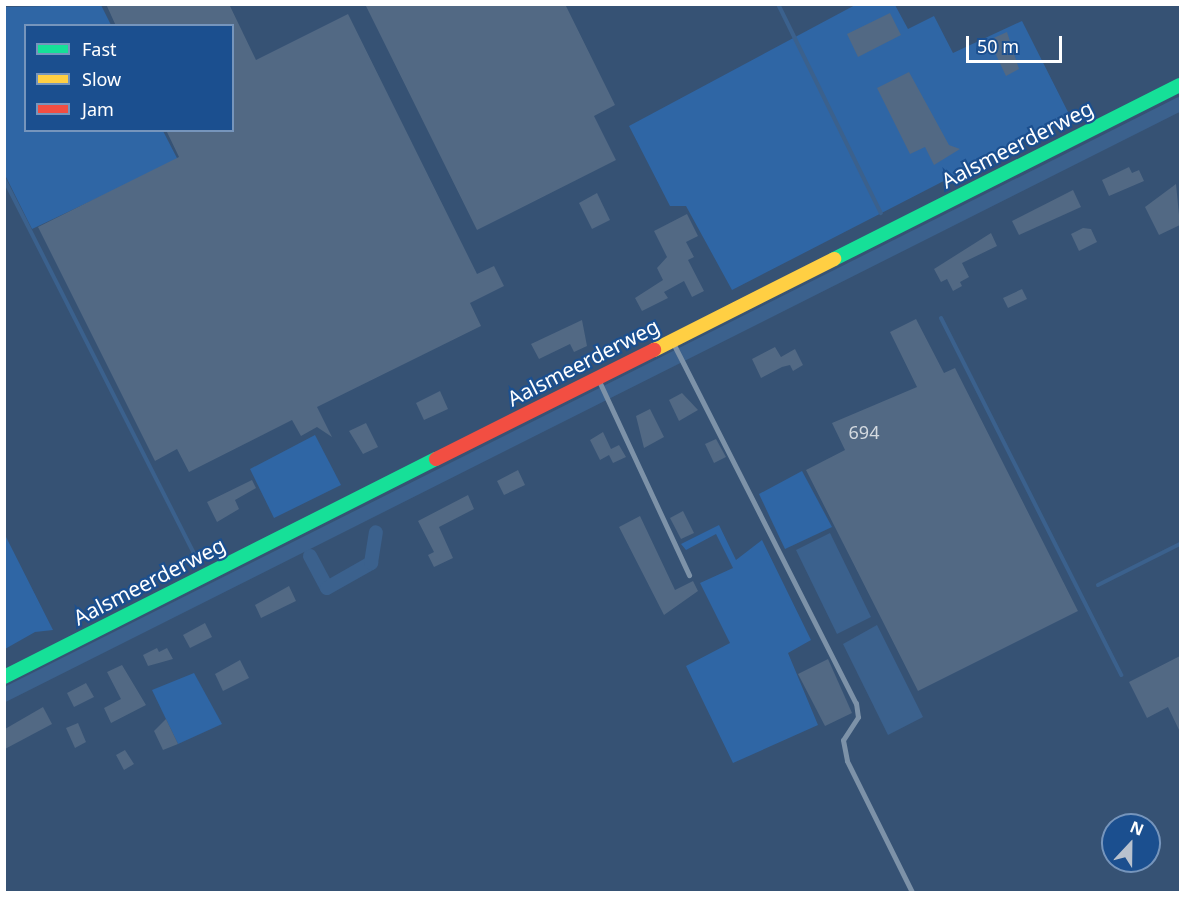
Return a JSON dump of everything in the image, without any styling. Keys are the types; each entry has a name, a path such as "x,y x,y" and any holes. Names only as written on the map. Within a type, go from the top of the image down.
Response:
{"street":[{"name":"Aalsmeerderweg","path":"4,677 601,384 674,344 1180,85"}],"lane":[{"path":"674,344 856,703 858,717 843,740 845,755 912,892"},
{"path":"601,384 689,575"}],"shaded area":[{"path":"857,4 895,5 908,29 934,16 953,53 1022,21 1070,116 732,290 686,206 670,206 629,126"},
{"path":"101,5 110,24 24,24 24,132 164,132 178,160 32,229 5,175 5,7"},
{"path":"315,435 341,485 274,518 250,469"},
{"path":"802,471 832,527 785,549 759,494"},
{"path":"719,525 736,560 762,540 811,640 788,653 818,725 733,763 686,666 730,643 700,583 733,568 716,534 686,550 681,544"},
{"path":"4,533 53,630 35,632 5,649"},
{"path":"830,533 871,617 837,634 796,550"},
{"path":"877,625 923,717 888,735 843,644"},
{"path":"194,673 222,724 178,744 152,690"}],"building":[{"path":"106,4 229,4 256,60 348,14 477,274 494,266 504,286 470,303 481,326 317,407 332,437 317,427 301,436 292,420 189,472 177,449 155,461 38,227 179,157 167,132 234,132 234,24 115,24"},
{"path":"365,4 565,4 615,105 594,116 616,160 477,230"},
{"path":"890,13 901,35 858,57 847,34"},
{"path":"1007,32 1019,69 1006,76 989,40"},
{"path":"909,72 949,145 960,149 934,165 925,147 910,154 877,88"},
{"path":"1129,167 1132,173 1139,170 1144,181 1109,196 1102,180"},
{"path":"1176,184 1180,225 1159,235 1145,207"},
{"path":"1073,190 1081,207 1019,235 1012,221"},
{"path":"597,193 610,220 592,229 579,203"},
{"path":"687,214 698,236 686,242 694,257 688,260 704,291 692,297 684,281 664,292 668,298 642,311 635,298 663,280 657,268 667,257 654,231"},
{"path":"1083,228 1091,229 1097,242 1079,251 1071,234"},
{"path":"991,233 997,246 962,263 969,277 960,282 962,286 953,291 947,279 941,282 934,269"},
{"path":"1022,289 1027,299 1008,308 1003,298"},
{"path":"916,319 944,373 955,368 1078,611 918,691 806,470 845,450 832,423 917,387 890,332"},
{"path":"582,320 587,346 574,352 570,344 539,359 531,344"},
{"path":"775,347 781,357 795,349 803,365 793,371 790,365 782,367 761,378 752,359"},
{"path":"440,391 448,409 424,420 416,403"},
{"path":"682,393 698,410 679,421 669,400"},
{"path":"650,409 664,437 644,448 636,416"},
{"path":"366,423 378,447 363,454 349,431"},
{"path":"603,432 611,449 619,445 626,457 613,463 609,455 600,460 590,440"},
{"path":"716,439 726,457 714,463 705,444"},
{"path":"518,470 525,485 504,495 497,481"},
{"path":"252,480 256,488 235,500 239,509 217,522 207,502"},
{"path":"468,495 474,509 439,527 453,558 434,567 428,555 434,552 418,521"},
{"path":"683,511 694,533 681,539 670,518"},
{"path":"640,516 675,590 693,581 698,591 664,615 619,527"},
{"path":"289,586 296,601 261,618 255,605"},
{"path":"205,623 212,637 190,648 183,635"},
{"path":"157,648 159,652 167,648 173,659 148,666 143,655"},
{"path":"1180,656 1180,732 1168,707 1147,718 1129,682"},
{"path":"828,659 852,713 825,726 798,674"},
{"path":"240,660 249,678 223,691 215,674"},
{"path":"122,665 146,705 111,723 104,708 121,699 107,672"},
{"path":"86,683 94,697 74,707 67,693"},
{"path":"43,707 52,724 5,749 5,729"},
{"path":"166,719 178,744 163,750 154,731"},
{"path":"78,723 86,742 75,748 66,728"},
{"path":"125,750 134,764 124,770 116,755"}],"waterway":[{"path":"778,4 881,213"},
{"path":"4,695 1180,104"},
{"path":"4,179 196,558"},
{"path":"941,318 1121,675"},
{"path":"310,556 327,588 371,563 376,532"},
{"path":"1098,585 1180,544"}],"traffic: fast":[{"path":"834,259 1180,85"},
{"path":"4,677 436,459"}],"traffic: slow":[{"path":"654,350 834,259"}],"traffic: jam":[{"path":"436,459 654,350"}]}
